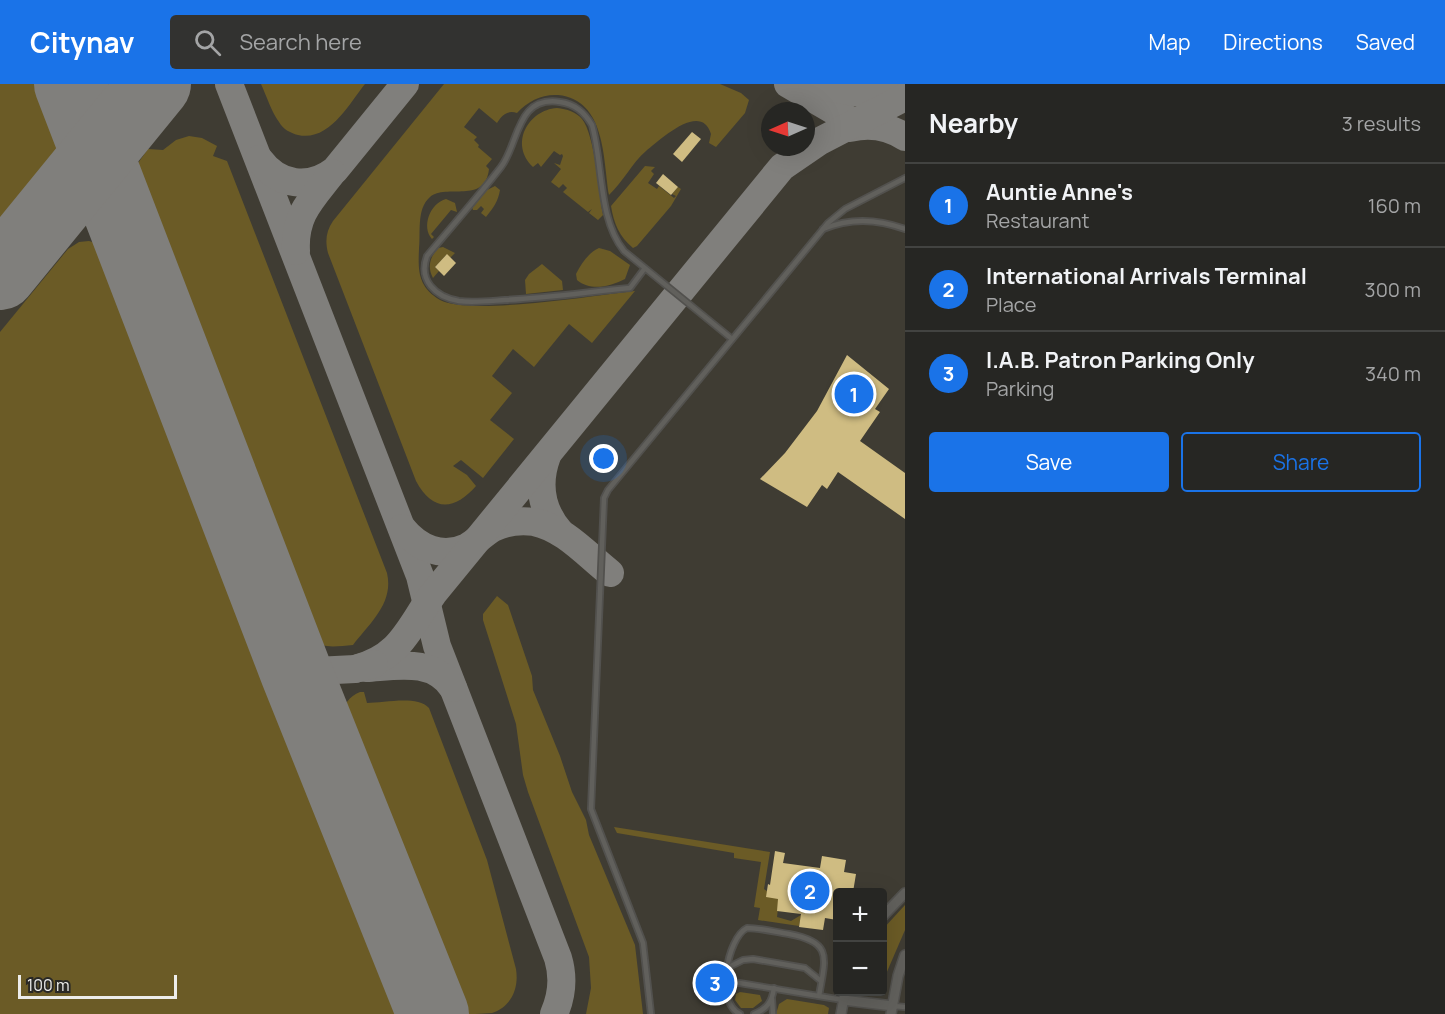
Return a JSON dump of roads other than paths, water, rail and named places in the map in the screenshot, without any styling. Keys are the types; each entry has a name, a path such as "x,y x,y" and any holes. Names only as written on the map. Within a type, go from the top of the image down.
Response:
{"street":[{"path":"887,912 905,893"},
{"path":"841,1014 844,996 892,1010 898,976 905,955"}],"lane":[{"path":"645,267 630,288 527,299 470,302 458,301 440,294 429,284 423,270 427,256 503,165 524,117 537,105 552,101 578,108 592,125 607,212 614,236 624,251 645,267 732,339"},
{"path":"651,1014 643,943 591,809 602,503 608,490 821,230 845,209 905,178"},
{"path":"821,230 848,222 868,221 888,223 905,229"},
{"path":"740,1014 733,1010 725,994 735,940 744,930 751,928 805,937 814,941 821,948 824,956 819,996"},
{"path":"729,967 742,960 753,959 805,968 821,981"},
{"path":"727,981 819,996 833,996"},
{"path":"773,1014 774,988"},
{"path":"754,1014 767,1007 772,999"},
{"path":"892,1010 905,1007"}],"place":[{"name":"Auntie Anne's","path":"854,394"},
{"name":"International Arrivals Terminal","path":"810,891"},
{"name":"I.A.B. Patron Parking Only","path":"715,983"}]}
